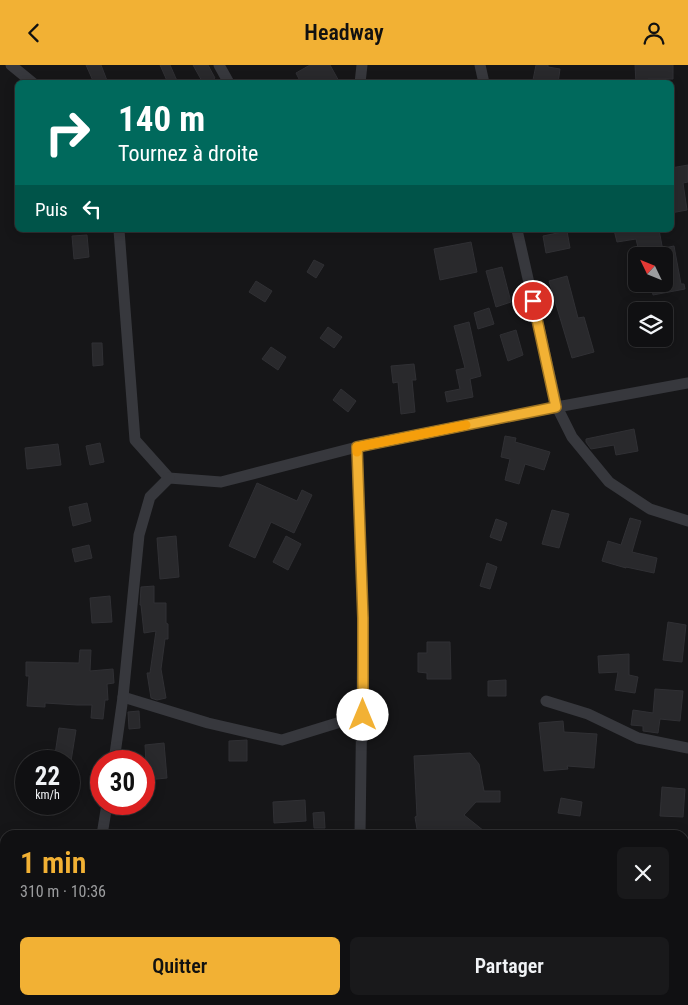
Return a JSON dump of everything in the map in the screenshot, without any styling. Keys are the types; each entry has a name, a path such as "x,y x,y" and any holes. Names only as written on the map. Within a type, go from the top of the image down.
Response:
{"street":[{"path":"12,65 30,80"},
{"path":"219,65 227,80"},
{"path":"360,80 362,65"},
{"path":"480,65 483,80"},
{"path":"119,232 135,440 169,478 221,482 357,447 688,383"},
{"path":"517,232 556,407 572,437 609,483 650,509 688,521"},
{"path":"357,447 363,618 360,830"},
{"path":"116,750 123,697 139,535 150,497 169,478"},
{"path":"123,697 208,723 282,740 363,715"},
{"path":"546,701 588,714 638,738 688,748"},
{"path":"103,830 105,815"}],"building":[{"path":"86,65 101,65 107,80 93,80"},
{"path":"160,65 170,65 177,80 167,80"},
{"path":"193,65 208,65 215,78 212,80 201,80"},
{"path":"310,65 330,65 338,80 300,80 296,73"},
{"path":"536,65 548,65 548,67 560,69 558,80 533,80"},
{"path":"635,65 673,65 673,79 636,80"},
{"path":"688,165 688,182 683,183 687,210 674,212 674,167"},
{"path":"567,232 570,248 546,253 543,236"},
{"path":"614,232 659,232 662,247 638,247 636,239 617,242"},
{"path":"87,235 89,257 74,259 72,236"},
{"path":"471,242 477,272 440,280 434,249"},
{"path":"674,246 681,284 684,284 685,289 673,291 673,247 669,247"},
{"path":"314,260 324,265 316,278 307,272"},
{"path":"502,267 511,302 496,307 486,271"},
{"path":"567,276 578,318 584,317 594,352 572,358 549,281"},
{"path":"256,281 272,291 265,302 249,292"},
{"path":"489,308 494,324 478,329 474,313"},
{"path":"469,322 481,376 470,379 473,397 447,402 445,392 460,389 456,370 465,368 454,326"},
{"path":"328,327 342,337 334,348 320,338"},
{"path":"516,330 523,355 508,361 500,335"},
{"path":"92,343 102,343 103,365 93,366"},
{"path":"271,347 286,357 278,370 262,359"},
{"path":"414,364 416,380 412,380 415,412 401,414 398,382 393,383 391,366"},
{"path":"341,389 356,401 348,412 333,400"},
{"path":"634,429 638,451 616,455 614,445 591,449 586,442 586,439"},
{"path":"505,436 516,438 515,442 550,452 544,470 525,464 519,484 505,480 510,459 501,457"},
{"path":"100,443 104,462 90,465 86,446"},
{"path":"58,444 61,465 27,469 25,448"},
{"path":"257,483 297,501 302,490 312,495 294,533 271,522 255,558 229,546"},
{"path":"87,503 91,521 73,526 69,507"},
{"path":"552,510 569,514 559,548 542,544"},
{"path":"630,518 641,521 632,552 657,558 654,573 602,561 608,541 621,545"},
{"path":"496,519 507,523 501,541 490,537"},
{"path":"176,536 179,577 160,579 157,538"},
{"path":"286,536 301,544 288,570 273,562"},
{"path":"89,545 92,558 75,562 72,549"},
{"path":"487,563 497,567 490,589 480,586"},
{"path":"154,586 154,603 166,603 166,623 168,624 168,639 165,639 161,669 166,698 157,700 151,698 147,673 150,673 156,631 144,633 140,605 141,587"},
{"path":"110,596 112,622 92,623 90,598"},
{"path":"668,622 686,625 682,662 663,660"},
{"path":"427,642 450,642 451,679 427,679 427,673 418,672 418,653 427,653"},
{"path":"80,650 91,650 90,671 113,669 114,683 107,684 108,700 105,700 103,719 91,718 92,705 45,703 45,707 27,706 29,676 26,676 26,662 79,663"},
{"path":"629,654 629,675 638,677 635,693 615,690 618,672 599,673 598,656"},
{"path":"506,680 506,696 488,696 488,681"},
{"path":"655,689 683,691 680,721 660,719 658,733 643,731 643,726 631,725 633,710 653,713"},
{"path":"139,711 140,728 129,729 128,712"},
{"path":"563,721 564,732 597,734 594,768 567,766 568,769 544,771 539,723"},
{"path":"59,728 76,730 73,750 56,750"},
{"path":"247,740 247,761 229,761 229,741"},
{"path":"164,743 167,778 155,779 155,750 145,750 145,745"},
{"path":"470,753 479,764 484,791 500,791 500,802 476,802 464,815 483,830 417,830 415,817 417,816 414,756"},
{"path":"662,787 685,789 683,817 660,816"},
{"path":"561,798 582,802 580,816 558,813"},
{"path":"305,800 306,821 274,823 273,802"},
{"path":"324,812 325,828 314,828 313,813"}],"slow traffic":[{"path":"357,452 357,447 466,425"}],"route":[{"path":"363,715 363,618 357,447 556,407 533,301"}]}
